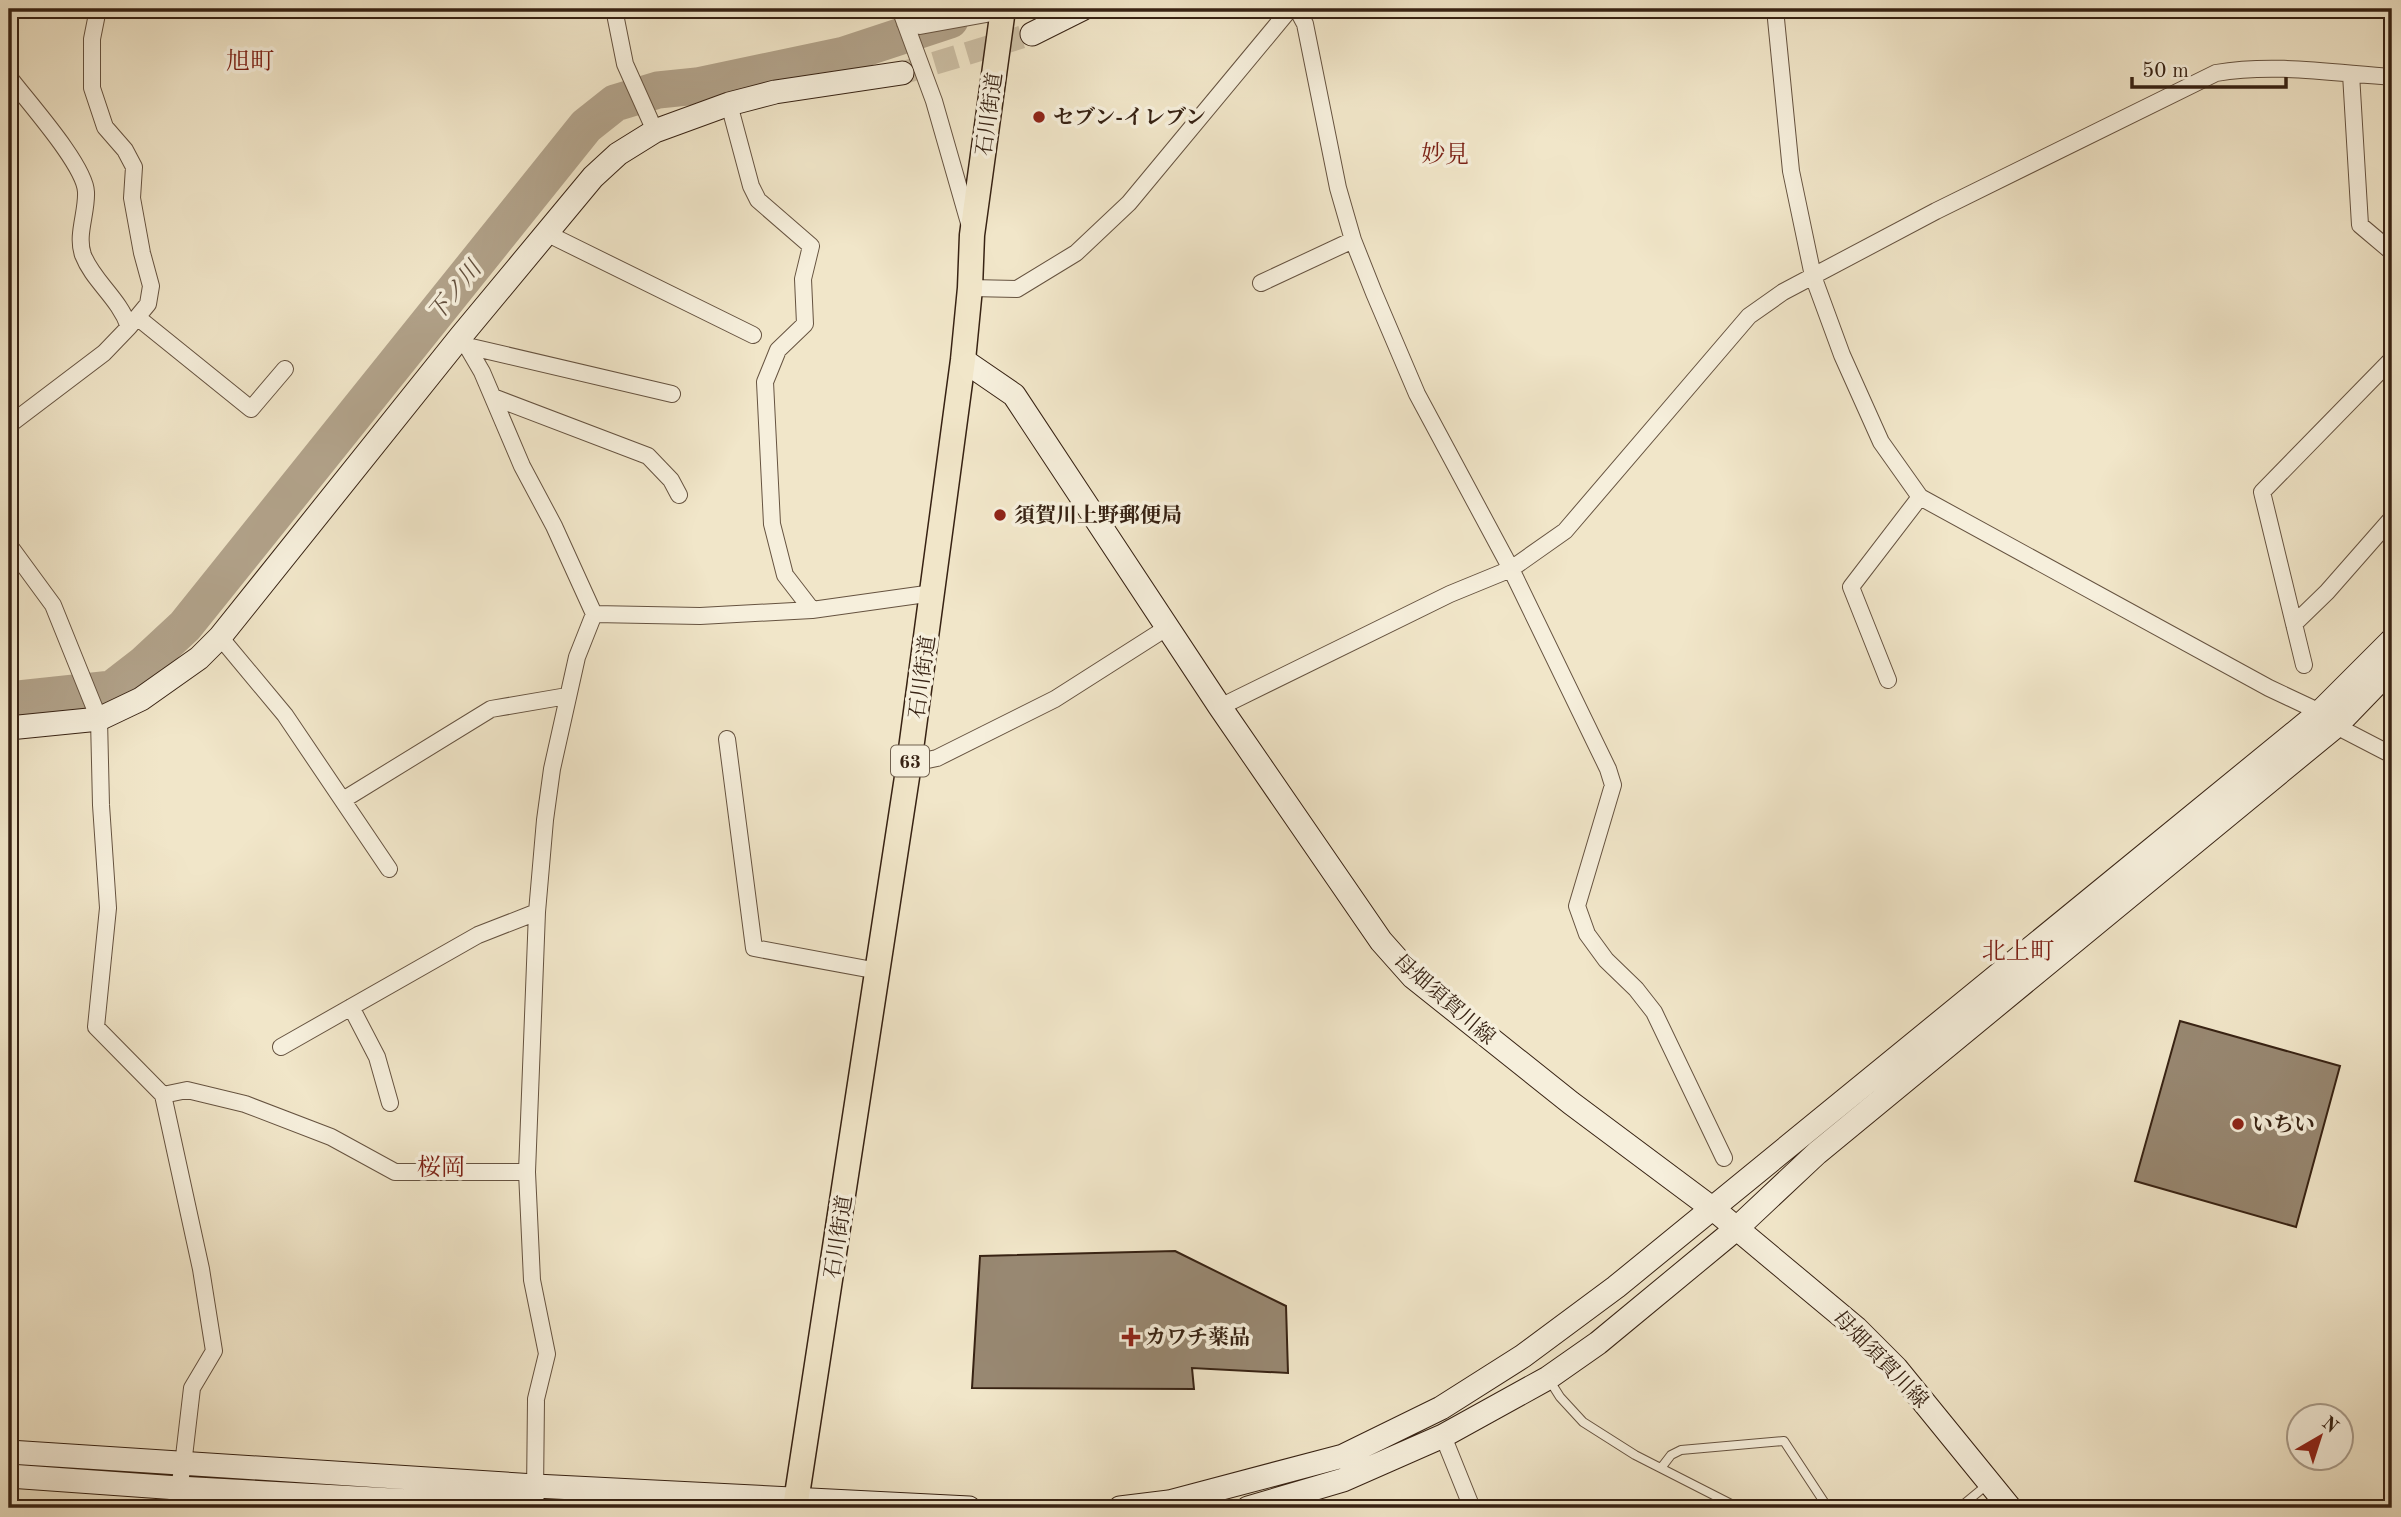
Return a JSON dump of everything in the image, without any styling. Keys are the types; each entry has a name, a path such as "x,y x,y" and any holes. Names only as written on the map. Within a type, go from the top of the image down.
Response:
{"main road":[{"name":"石川街道","path":"796,1504 933,593 963,360 972,235 1003,10"}],"street":[{"path":"9,425 104,353 148,304 151,286 132,198 134,167 125,150 106,127 92,88 92,39 98,9"},
{"path":"614,9 625,64 655,131"},
{"path":"1032,34 1082,9"},
{"path":"970,288 1017,289 1076,253 1129,203 1290,9"},
{"path":"1297,9 1305,24 1338,188 1353,240 1417,394 1510,569 1608,769 1613,785 1577,906 1587,934 1606,960 1636,989 1654,1012 1724,1158"},
{"path":"1775,9 1791,171 1814,276 1842,355 1881,442 1920,497 2392,755"},
{"path":"902,16 920,26 1003,10"},
{"path":"902,16 934,101 972,235"},
{"path":"1220,706 1450,594 1510,569 1565,531 1749,316 1783,292 1937,211 2216,73 2239,69 2278,69 2392,77"},
{"path":"9,728 98,713 141,699 199,658 220,637 464,341 593,177 618,154 655,131 729,104 775,92 902,73"},
{"path":"2351,74 2360,225 2392,252"},
{"path":"9,77 73,160 86,190 80,246 86,261 133,322 251,410 285,369"},
{"path":"729,104 751,186 758,200 811,246 803,279 805,324 779,350 765,382 772,524 785,575 812,610"},
{"path":"547,233 754,335"},
{"path":"1261,283 1353,240"},
{"path":"464,341 672,394"},
{"path":"464,341 482,372 522,466 594,614 577,657 548,794 537,912 527,1172 532,1280 547,1354 536,1399 536,1503"},
{"path":"2304,665 2262,492 2392,359"},
{"name":"母畑須賀川線","path":"963,360 1014,395 1220,706 1381,941 1413,977 1571,1103 1721,1217 1856,1328 1896,1368 2010,1508"},
{"path":"493,397 648,456 671,480 679,495"},
{"path":"1888,680 1851,587 1920,497"},
{"path":"2294,624 2327,592 2392,518"},
{"path":"9,545 53,605 98,713 108,908 96,1027 163,1095 201,1269 214,1350 192,1388 177,1498"},
{"path":"594,614 700,616 812,610 933,593"},
{"path":"909,764 937,758 1055,699 1168,627"},
{"path":"220,637 285,715 389,869"},
{"path":"1120,1508 1169,1502 1343,1456 1453,1400 1523,1356 1616,1287 1817,1153 2328,719 2392,640"},
{"path":"1252,1508 1343,1480 1443,1436 1548,1378 1598,1343 1721,1217 2392,668"},
{"path":"343,800 491,709 568,696"},
{"path":"727,739 754,948 878,971"},
{"path":"281,1047 478,935 537,912"},
{"path":"351,1007 377,1057 390,1104"},
{"path":"163,1095 187,1090 245,1104 331,1137 395,1172 527,1172"},
{"path":"1443,1436 1472,1508"},
{"path":"9,1452 183,1465 536,1503"},
{"path":"9,1475 177,1498 969,1508"}],"lane":[{"path":"1548,1378 1560,1397 1583,1422 1661,1468 1739,1508"},
{"path":"1661,1468 1671,1455 1681,1450 1784,1441 1828,1508"},
{"path":"1959,1508 1990,1482"}],"building":[{"name":"いちい","path":"2180,1021 2340,1066 2296,1227 2135,1181"},
{"name":"カワチ薬品","path":"1175,1251 1286,1306 1288,1373 1192,1368 1194,1389 972,1388 980,1256"}],"waterway":[{"name":"下ノ川","path":"9,700 112,689 185,626 586,126 615,103 658,90 697,86 844,55 950,20"}],"tunnel":[{"path":"902,73 1032,34"}],"place":[{"name":"セブン-イレブン","path":"1039,117"},
{"name":"須賀川上野郵便局","path":"1000,515"},
{"name":"いちい","path":"2238,1124"},
{"name":"カワチ薬品","path":"1131,1337"}],"district":[{"name":"旭町","path":"250,61"},
{"name":"妙見","path":"1445,154"},
{"name":"北上町","path":"2018,951"},
{"name":"桜岡","path":"441,1167"}]}
